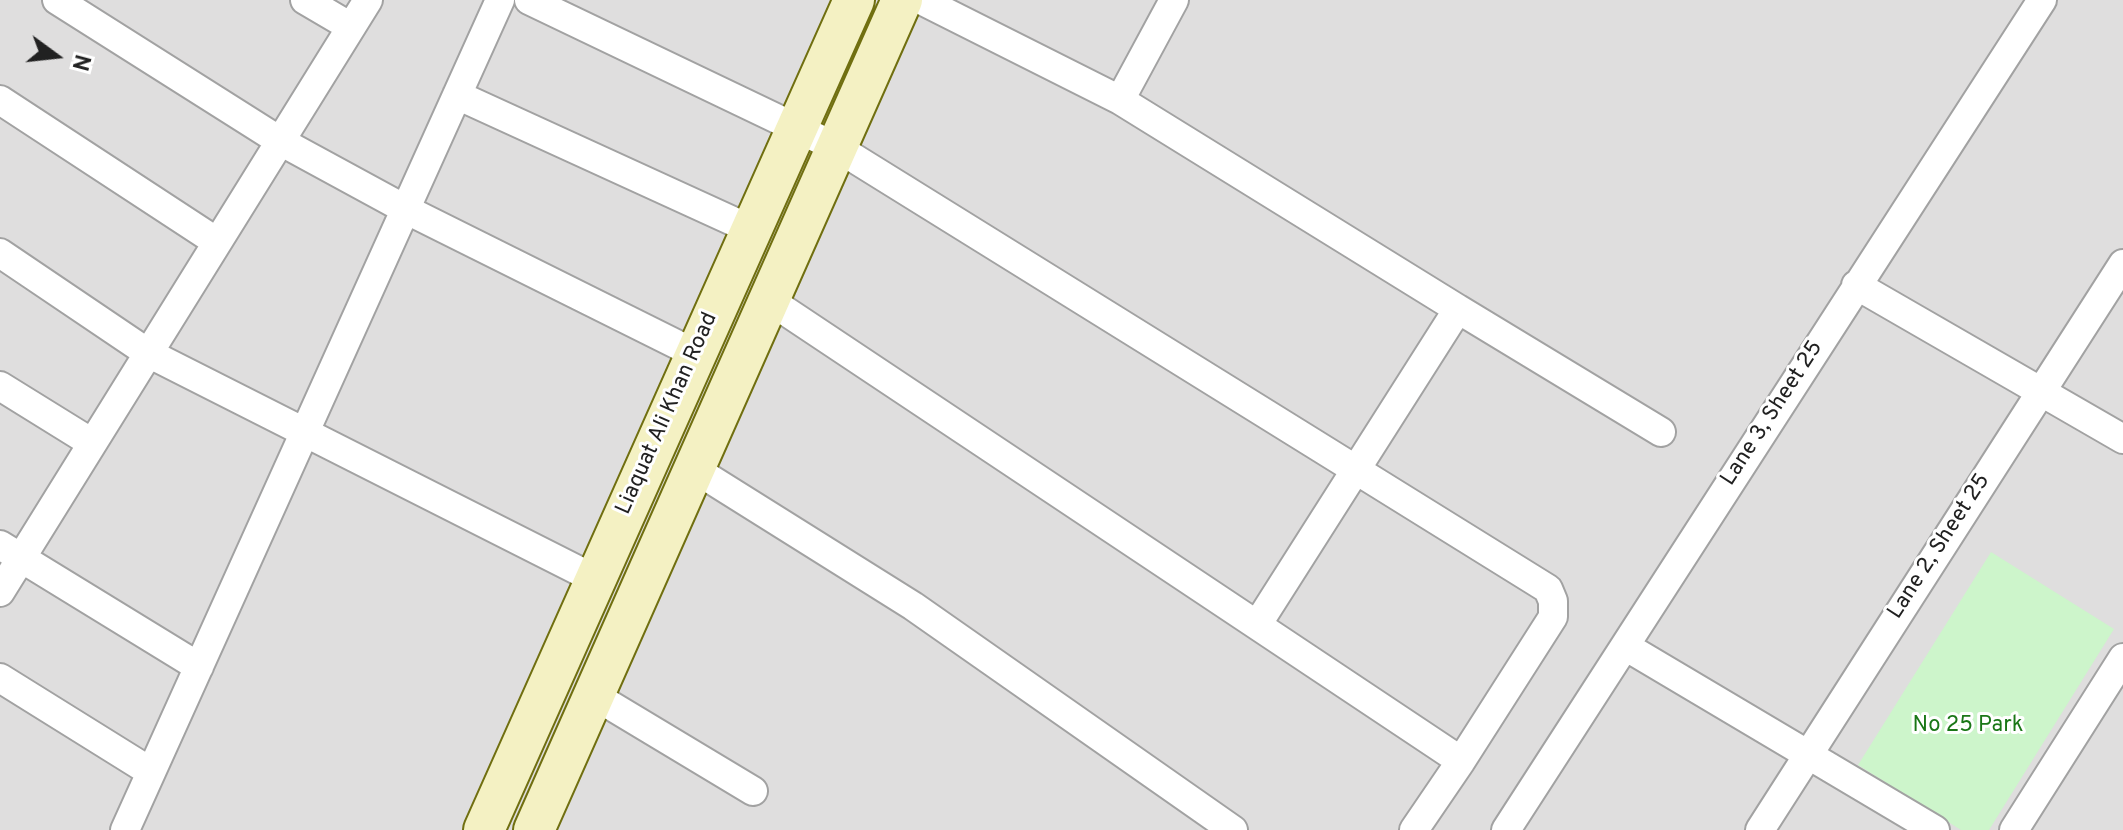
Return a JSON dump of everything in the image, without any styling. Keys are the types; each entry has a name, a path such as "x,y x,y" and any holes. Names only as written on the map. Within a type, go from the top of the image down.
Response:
{"main road":[{"name":"Liaquat Ali Khan Road","path":"484,830 694,353 854,0"},
{"name":"Liaquat Ali Khan Road","path":"534,830 902,0"}],"street":[{"path":"57,0 280,141 405,209 694,353"},
{"path":"305,0 351,27"},
{"path":"0,592 10,551 92,443 368,0"},
{"path":"125,830 500,0"},
{"path":"529,0 836,147 1548,589 1553,601 1553,617 1414,830"},
{"path":"921,0 1120,100 1661,432"},
{"path":"1120,100 1174,0"},
{"name":"Lane 3, Sheet 25","path":"1506,830 2042,0"},
{"path":"457,95 750,229"},
{"path":"0,100 217,242"},
{"path":"0,253 148,353 595,579"},
{"name":"Lane 2, Sheet 25","path":"1760,830 2123,264"},
{"path":"1856,285 2123,439"},
{"path":"769,300 1461,761"},
{"path":"1257,625 1458,309"},
{"path":"0,386 92,443"},
{"path":"696,470 913,606 1233,830"},
{"path":"10,551 199,667"},
{"path":"1625,646 1935,830"},
{"path":"2014,830 2123,658"},
{"path":"0,678 151,772"},
{"path":"595,696 753,791"}],"shaded area":[{"path":"0,0 2123,0 2123,830 0,830"}],"green space":[{"name":"No 25 Park","path":"1991,552 2114,629 1989,830 1961,830 1858,765"}]}
